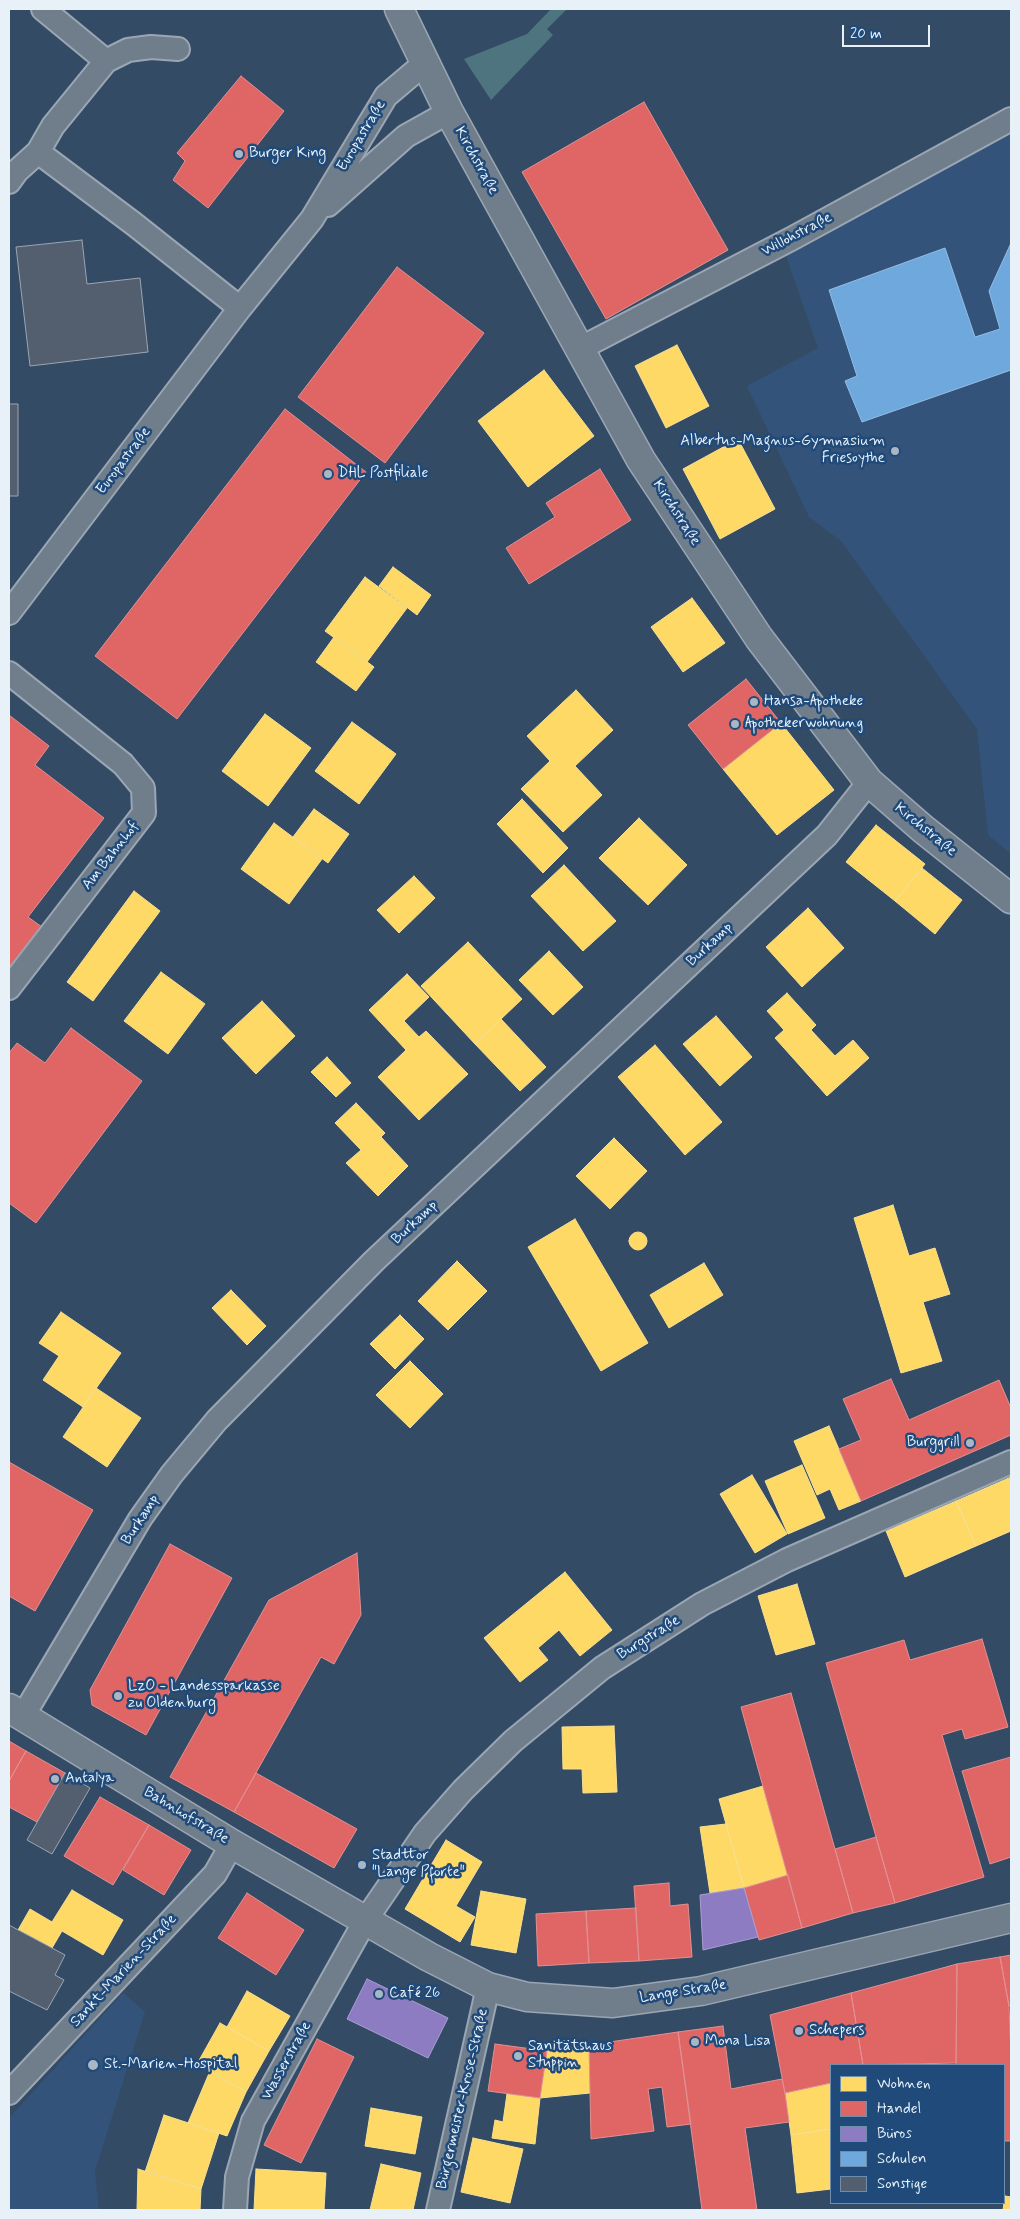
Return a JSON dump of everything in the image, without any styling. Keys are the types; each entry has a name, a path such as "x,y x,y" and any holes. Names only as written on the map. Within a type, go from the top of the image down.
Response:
{"street":[{"path":"43,9 106,61"},
{"name":"Kirchstraße","path":"399,9 450,112 641,460 759,638 869,782 923,829 1011,899"},
{"path":"9,182 17,171 38,152 53,126 106,61 128,50 151,47 178,49"},
{"name":"Europastraße","path":"9,613 240,308 312,219 386,96 425,63"},
{"name":"Europastraße","path":"312,219 406,136 450,112"},
{"name":"Willohstraße","path":"581,348 793,238 1011,119"},
{"path":"38,152 126,218 240,308"},
{"name":"Am Bahnhof","path":"9,673 123,764 143,788 144,814 9,988"},
{"name":"Burkamp","path":"16,1712 140,1519 172,1474 217,1420 374,1261 827,835 869,782"},
{"name":"Burgstraße","path":"365,1920 425,1833 463,1790 513,1741 602,1668 702,1604 787,1560 1011,1462"},
{"name":"Bahnhofstraße","path":"16,1712 232,1844 365,1920"},
{"name":"Sankt-Marien-Straße","path":"9,2093 215,1874 232,1844"},
{"name":"Lange Straße","path":"365,1920 428,1957 488,1987 527,1997 613,2003 701,1992 1011,1918"},
{"name":"Wasserstraße","path":"235,2210 237,2177 253,2121 365,1920"},
{"name":"Bürgermeister-Krose-Straße","path":"438,2210 488,1987"}],"shaded area":[{"name":"Albertus-Magnus-Gymnasium Friesoythe","path":"1011,134 1011,854 988,835 977,729 841,541 809,517 747,386 818,348 786,256 813,243 925,175"},
{"name":"St.-Marien-Hospital","path":"123,1993 145,2012 95,2171 99,2210 9,2210 9,2118"}],"green space":[{"path":"551,9 567,9 547,29 553,35 491,100 464,59 527,34"}],"building: Wohnen":[{"path":"677,345 709,406 666,428 635,366"},
{"path":"544,370 594,436 528,487 478,421"},
{"path":"738,439 775,509 720,539 683,469"},
{"path":"393,567 431,595 417,615 379,586"},
{"path":"365,577 407,608 367,662 325,631"},
{"path":"692,598 725,643 683,672 651,627"},
{"path":"334,637 374,667 356,691 316,662"},
{"path":"576,690 613,730 575,766 602,795 563,832 521,789 550,761 527,736"},
{"path":"265,714 311,748 268,806 222,771"},
{"path":"352,722 396,754 359,804 315,771"},
{"path":"781,723 834,790 777,835 723,769"},
{"path":"522,799 568,848 543,873 497,824"},
{"path":"314,809 349,834 328,863 293,837"},
{"path":"639,818 687,865 648,905 599,858"},
{"path":"274,823 322,859 289,904 241,869"},
{"path":"876,825 925,864 895,901 846,862"},
{"path":"564,865 616,921 583,951 531,896"},
{"path":"922,868 962,900 935,934 895,901"},
{"path":"414,876 435,898 399,933 377,910"},
{"path":"134,891 160,911 93,1001 67,982"},
{"path":"808,908 844,948 802,987 766,947"},
{"path":"468,942 522,999 475,1044 421,986"},
{"path":"549,951 583,987 553,1015 519,980"},
{"path":"161,972 205,1004 168,1054 124,1021"},
{"path":"407,974 429,997 404,1021 419,1037 426,1031 468,1074 419,1120 378,1077 406,1050 369,1010"},
{"path":"787,993 816,1025 811,1030 835,1056 853,1040 869,1058 827,1096 775,1038 784,1030 767,1011"},
{"path":"262,1001 295,1036 256,1074 222,1038"},
{"path":"716,1016 752,1057 720,1086 683,1044"},
{"path":"501,1019 546,1067 520,1091 475,1044"},
{"path":"655,1045 722,1122 685,1155 618,1077"},
{"path":"327,1057 351,1083 336,1097 311,1072"},
{"path":"356,1103 385,1133 381,1137 408,1166 378,1196 346,1163 361,1150 335,1123"},
{"path":"614,1138 647,1171 610,1209 576,1176"},
{"path":"893,1205 909,1256 935,1248 950,1294 923,1302 942,1361 901,1373 854,1218"},
{"path":"575,1219 648,1343 601,1371 528,1247"},
{"path":"638,1232 644,1235 647,1241 644,1247 638,1250 632,1247 629,1241 632,1235"},
{"path":"457,1261 487,1291 448,1330 418,1301"},
{"path":"704,1263 723,1295 669,1328 650,1295"},
{"path":"231,1290 266,1326 247,1345 212,1308"},
{"path":"61,1312 121,1353 83,1407 43,1380 59,1356 39,1343"},
{"path":"400,1315 424,1339 395,1369 370,1344"},
{"path":"410,1361 443,1394 410,1428 376,1395"},
{"path":"96,1388 141,1418 107,1467 63,1437"},
{"path":"829,1426 861,1501 839,1510 830,1489 817,1495 794,1441"},
{"path":"802,1465 825,1518 788,1534 765,1481"},
{"path":"752,1475 787,1534 755,1553 720,1494"},
{"path":"1011,1477 1011,1531 976,1546 956,1501"},
{"path":"956,1501 976,1546 905,1577 886,1531"},
{"path":"565,1572 612,1630 580,1656 559,1630 538,1648 548,1660 520,1682 484,1638"},
{"path":"797,1584 815,1644 776,1655 758,1596"},
{"path":"614,1726 617,1792 583,1793 582,1769 563,1769 562,1727"},
{"path":"763,1786 788,1875 744,1888 719,1799"},
{"path":"726,1824 744,1888 710,1893 700,1827"},
{"path":"446,1840 482,1862 456,1906 475,1917 460,1942 405,1909"},
{"path":"72,1890 123,1920 103,1955 62,1931 52,1948 18,1930 30,1909 52,1922"},
{"path":"481,1891 526,1899 516,1953 471,1945"},
{"path":"247,1991 290,2016 269,2051 227,2027"},
{"path":"220,2023 269,2051 246,2092 197,2064"},
{"path":"589,2045 590,2093 540,2098 547,2051"},
{"path":"210,2071 246,2092 227,2136 188,2123"},
{"path":"830,2083 830,2129 791,2135 785,2093"},
{"path":"507,2094 540,2098 535,2144 492,2138 495,2120 503,2122"},
{"path":"371,2108 422,2117 415,2154 365,2146"},
{"path":"164,2115 219,2133 201,2189 145,2172"},
{"path":"830,2129 830,2189 797,2193 791,2135"},
{"path":"473,2138 523,2149 510,2203 461,2192"},
{"path":"381,2164 421,2173 413,2210 370,2210"},
{"path":"138,2169 201,2189 200,2210 137,2210"},
{"path":"256,2169 326,2173 324,2210 254,2210"},
{"path":"1005,2196 1011,2197 1011,2210 1003,2210"}],"building: Handel":[{"path":"241,76 284,111 208,208 173,180 185,161 177,153"},
{"path":"644,102 728,250 606,319 522,172"},
{"path":"397,267 484,333 385,463 298,397"},
{"path":"285,409 366,472 177,719 95,656"},
{"path":"600,469 631,520 529,584 506,548 555,517 546,503"},
{"name":"Apothekerwohnung","path":"746,679 781,723 723,769 688,725"},
{"path":"9,715 49,746 35,765 104,818 28,917 42,927 9,970"},
{"path":"71,1028 142,1081 36,1223 9,1203 9,1053 17,1043 45,1063"},
{"path":"891,1379 909,1420 999,1380 1011,1408 1011,1435 861,1501 839,1449 861,1440 843,1399"},
{"path":"9,1462 93,1510 35,1611 9,1596"},
{"path":"170,1544 232,1578 146,1735 92,1705 90,1690"},
{"path":"357,1553 361,1615 334,1664 321,1657 234,1812 170,1777 269,1600"},
{"path":"982,1639 1008,1727 965,1739 962,1729 942,1735 984,1877 895,1903 826,1663 904,1640 910,1660"},
{"path":"791,1693 853,1913 802,1928 741,1707"},
{"path":"9,1741 26,1751 9,1781"},
{"path":"26,1751 65,1773 37,1822 9,1807 9,1781"},
{"path":"1011,1757 1011,1857 990,1864 962,1771"},
{"path":"256,1773 357,1829 334,1868 234,1812"},
{"path":"100,1797 149,1825 113,1885 64,1856"},
{"path":"149,1825 191,1850 164,1895 123,1870"},
{"path":"876,1837 895,1903 853,1913 835,1849"},
{"path":"788,1875 802,1928 759,1940 744,1888"},
{"path":"669,1883 670,1906 688,1904 692,1957 639,1961 634,1886"},
{"path":"247,1893 304,1930 276,1975 218,1938"},
{"path":"636,1908 639,1961 589,1963 586,1911"},
{"path":"586,1911 589,1963 538,1966 536,1914"},
{"path":"1011,1955 1011,2006 1009,2006 1000,1957"},
{"path":"1000,1957 1009,2006 1011,2141 1005,2141 1005,2064 956,2064 957,1964"},
{"path":"957,1964 956,2063 863,2064 851,1993"},
{"path":"851,1993 863,2064 830,2064 830,2083 785,2093 770,2015"},
{"path":"723,2026 731,2089 782,2079 785,2093 789,2122 745,2128 757,2210 702,2210 678,2032"},
{"path":"678,2032 691,2124 667,2127 662,2087 648,2089 654,2131 591,2139 589,2045"},
{"path":"317,2039 354,2057 301,2163 264,2145"},
{"path":"495,2044 547,2051 540,2098 488,2091"}],"building: Büros":[{"path":"744,1888 758,1937 703,1950 700,1895"},
{"path":"367,1979 448,2018 428,2058 347,2019"}],"building: Schulen":[{"path":"1011,243 1011,370 862,422 845,381 857,376 829,290 945,248 975,337 1000,329 989,291"}],"building: Sonstige":[{"path":"82,240 87,284 140,278 148,352 30,366 16,247"},
{"path":"9,404 18,404 18,496 9,496"},
{"path":"65,1773 90,1788 52,1854 27,1840"},
{"path":"9,1925 65,1955 55,1975 64,1980 47,2010 9,1991"}],"place":[{"name":"Burger King","path":"239,154"},
{"name":"Albertus-Magnus-Gymnasium Friesoythe","path":"895,451"},
{"name":"DHL Postfiliale","path":"328,474"},
{"name":"Hansa-Apotheke","path":"754,702"},
{"name":"Apothekerwohnung","path":"735,724"},
{"name":"Burggrill","path":"970,1443"},
{"name":"LzO - Landessparkasse zu Oldenburg","path":"118,1696"},
{"name":"Antalya","path":"55,1779"},
{"name":"Stadttor \"Lange Pforte\"","path":"362,1865"},
{"name":"Café 26","path":"379,1994"},
{"name":"Schepers","path":"799,2031"},
{"name":"Mona Lisa","path":"695,2042"},
{"name":"Sanitätshaus Stuppin","path":"518,2056"},
{"name":"St.-Marien-Hospital","path":"93,2065"}]}
